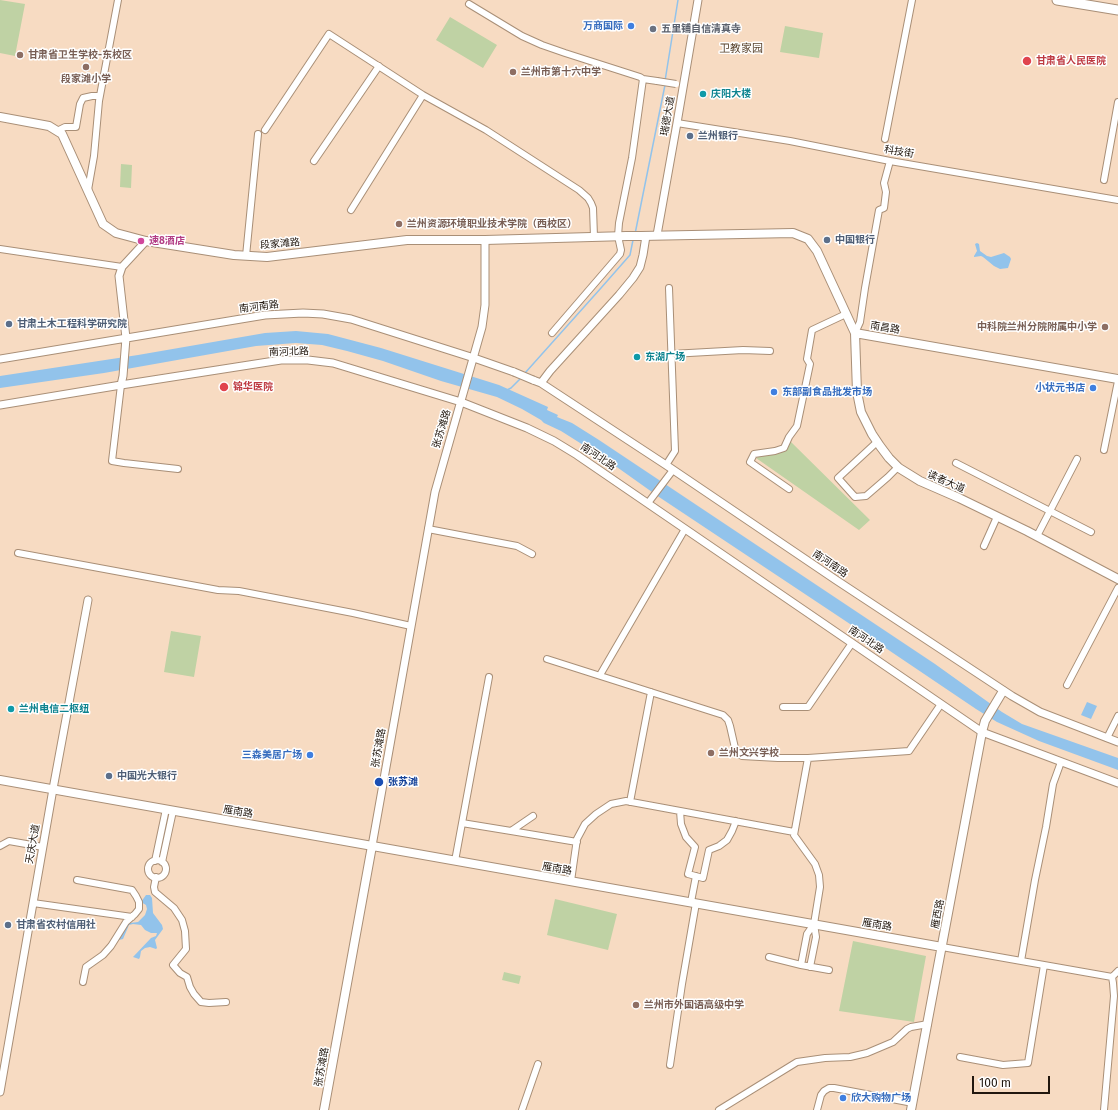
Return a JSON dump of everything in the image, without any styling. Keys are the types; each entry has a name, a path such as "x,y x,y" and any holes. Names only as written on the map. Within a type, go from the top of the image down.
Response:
{"main road":[{"path":"1057,0 1118,10"},
{"path":"1095,0 1118,4"},
{"path":"0,117 49,126 57,131"},
{"name":"段家滩路","path":"57,131 62,134 103,224 116,233 146,241 234,255 267,257 407,240 486,240 643,236"},
{"name":"南昌路","path":"643,236 792,232 808,239 817,251 855,333 1118,380"},
{"name":"读者大道","path":"855,333 856,376 861,412 877,442 889,458 909,475 920,481 1037,536 1118,579"},
{"name":"雁西路","path":"912,1107 982,732 985,721 1003,691"},
{"name":"雁南路","path":"0,780 942,947"},
{"name":"张苏滩路","path":"324,1110 372,846"}],"street":[{"path":"88,190 94,156 99,96 118,0"},
{"name":"瑞德大道","path":"657,235 677,123 680,85 698,0"},
{"path":"885,139 912,0"},
{"path":"469,4 522,36 542,45 644,78 680,85"},
{"path":"265,130 329,34 423,95 486,130 579,190 588,198 593,208 594,237"},
{"path":"314,161 379,66"},
{"path":"552,333 620,254 622,236 619,223 632,158 644,78"},
{"path":"351,210 423,95"},
{"path":"57,131 65,127 76,127 80,104 83,98 99,96"},
{"path":"1104,180 1115,138 1118,102"},
{"name":"科技街","path":"677,123 790,141 890,161 1118,200"},
{"path":"246,256 258,134"},
{"path":"855,333 860,322 879,210 884,208 886,192 884,183 890,161"},
{"path":"541,383 550,370 633,278 640,267 643,255 643,236"},
{"path":"474,358 482,327 485,305 486,240"},
{"path":"146,241 122,267 119,276 126,350 112,461 178,470"},
{"path":"0,249 122,267"},
{"path":"666,465 675,451 669,288"},
{"name":"南河南路","path":"0,359 265,315 303,313 351,319 474,358 541,383 1003,691 1040,712 1118,742"},
{"path":"789,489 750,462 754,454 784,448 789,437 797,426 810,364 808,359 812,330 846,314"},
{"path":"671,354 743,350 770,351"},
{"name":"张苏滩路","path":"372,846 437,485 474,358"},
{"name":"南河北路","path":"0,405 281,360 308,360 333,363 461,402 527,428 578,455 982,732 1118,783"},
{"name":"南昌路","path":"1104,450 1118,380"},
{"path":"877,442 838,478 855,498 866,496 898,466"},
{"path":"1037,536 1077,459"},
{"path":"956,463 1092,532"},
{"path":"648,504 673,470"},
{"path":"984,546 997,517"},
{"path":"600,675 686,529"},
{"path":"428,530 517,546 532,554"},
{"path":"18,553 218,590 246,593 353,613 411,626"},
{"path":"1067,685 1118,588"},
{"name":"天庆大道","path":"0,1092 88,600"},
{"path":"783,707 808,707 852,643"},
{"path":"547,658 723,715 728,720 735,748 738,754 742,756 808,758 909,751 940,704"},
{"path":"455,861 489,677"},
{"path":"630,802 651,692"},
{"path":"1107,738 1118,716"},
{"path":"808,758 794,835 815,864 819,874 820,886 814,924 816,937 810,967"},
{"path":"1021,961 1053,784 1061,762"},
{"path":"571,881 577,842 585,824 596,814 611,804 626,801 794,832"},
{"path":"158,861 170,810"},
{"path":"680,811 681,824 686,837 695,847 688,874 703,878 709,850 719,846 727,840 736,821"},
{"path":"511,831 533,816"},
{"path":"462,823 577,842"},
{"path":"0,846 9,841 43,847"},
{"path":"158,861 164,864 166,870 162,876 156,878 152,876 149,871 150,864 158,861"},
{"path":"670,1065 694,903 696,876"},
{"path":"156,878 154,887 156,892 174,908 182,920 185,931 186,949 173,965 180,973 187,977 190,987 201,1002 226,1002"},
{"path":"77,880 132,890 139,902 139,909 126,922 112,946 103,956 86,967 83,982"},
{"path":"33,903 132,917"},
{"path":"801,965 807,934 814,924"},
{"name":"雁南路","path":"942,947 1112,977"},
{"path":"769,957 810,967 830,970"},
{"path":"960,1057 1003,1065 1028,1063 1044,965"},
{"path":"1104,1110 1114,996 1112,977 1118,971"},
{"path":"718,1110 797,1062 824,1058 850,1057 868,1053 893,1042 911,1027 928,1024"},
{"path":"522,1110 538,1064"},
{"path":"817,1110 821,1095 829,1088 912,1107"}],"green space":[{"path":"0,0 25,4 15,56 0,53"},
{"path":"450,17 497,45 483,68 436,40"},
{"path":"785,26 823,33 819,58 780,52"},
{"path":"121,164 132,165 131,188 120,187"},
{"path":"790,441 870,520 859,530 756,458 782,448"},
{"path":"171,631 201,636 194,677 164,672"},
{"path":"555,899 617,914 608,950 547,935"},
{"path":"853,941 926,956 914,1022 839,1011"},
{"path":"504,972 521,976 519,984 502,980"}],"water":[{"path":"975,244 979,244 980,251 987,256 991,257 1004,253 1010,257 1011,259 1008,268 1000,269 981,256 974,257 977,251"},
{"path":"296,331 328,334 381,348 499,385 548,407 547,410 558,415 557,417 572,423 599,440 935,664 1002,712 1022,724 1118,758 1118,770 1039,741 997,722 659,497 607,460 561,431 497,397 347,351 322,345 296,343 256,346 104,373 0,388 0,376 138,355 265,333"},
{"path":"1087,702 1097,706 1091,719 1081,715"},
{"path":"146,895 150,895 152,898 153,913 162,925 163,929 155,940 157,948 145,948 141,951 139,959 133,957 151,938 156,936 157,933 151,933 145,930 141,925 133,924 129,925 123,939 119,940 118,937 130,923 138,922 145,915 147,909 146,905 141,902"}],"waterway":[{"path":"665,81 678,0"},
{"path":"635,234 665,85"},
{"path":"525,373 630,255 633,240"},
{"path":"507,390 521,378"}],"place":[{"name":"万商国际","path":"631,26"},
{"name":"五里铺自信清真寺","path":"653,29"},
{"name":"甘肃省卫生学校-东校区","path":"20,55"},
{"name":"甘肃省人民医院","path":"1027,61"},
{"name":"段家滩小学","path":"86,67"},
{"name":"兰州市第十六中学","path":"513,72"},
{"name":"庆阳大楼","path":"703,94"},
{"name":"兰州银行","path":"690,136"},
{"name":"兰州资源环境职业技术学院（西校区）","path":"399,224"},
{"name":"中国银行","path":"827,240"},
{"name":"速8酒店","path":"141,241"},
{"name":"甘肃土木工程科学研究院","path":"9,324"},
{"name":"中科院兰州分院附属中小学","path":"1105,327"},
{"name":"东湖广场","path":"637,357"},
{"name":"锦华医院","path":"224,387"},
{"name":"小状元书店","path":"1093,388"},
{"name":"东部副食品批发市场","path":"774,392"},
{"name":"兰州电信二枢纽","path":"11,709"},
{"name":"兰州文兴学校","path":"711,753"},
{"name":"三森美居广场","path":"310,755"},
{"name":"中国光大银行","path":"109,776"},
{"name":"张苏滩","path":"379,782"},
{"name":"甘肃省农村信用社","path":"8,925"},
{"name":"兰州市外国语高级中学","path":"636,1005"},
{"name":"欣大购物广场","path":"843,1098"}],"district":[{"name":"卫教家园","path":"741,49"}]}
